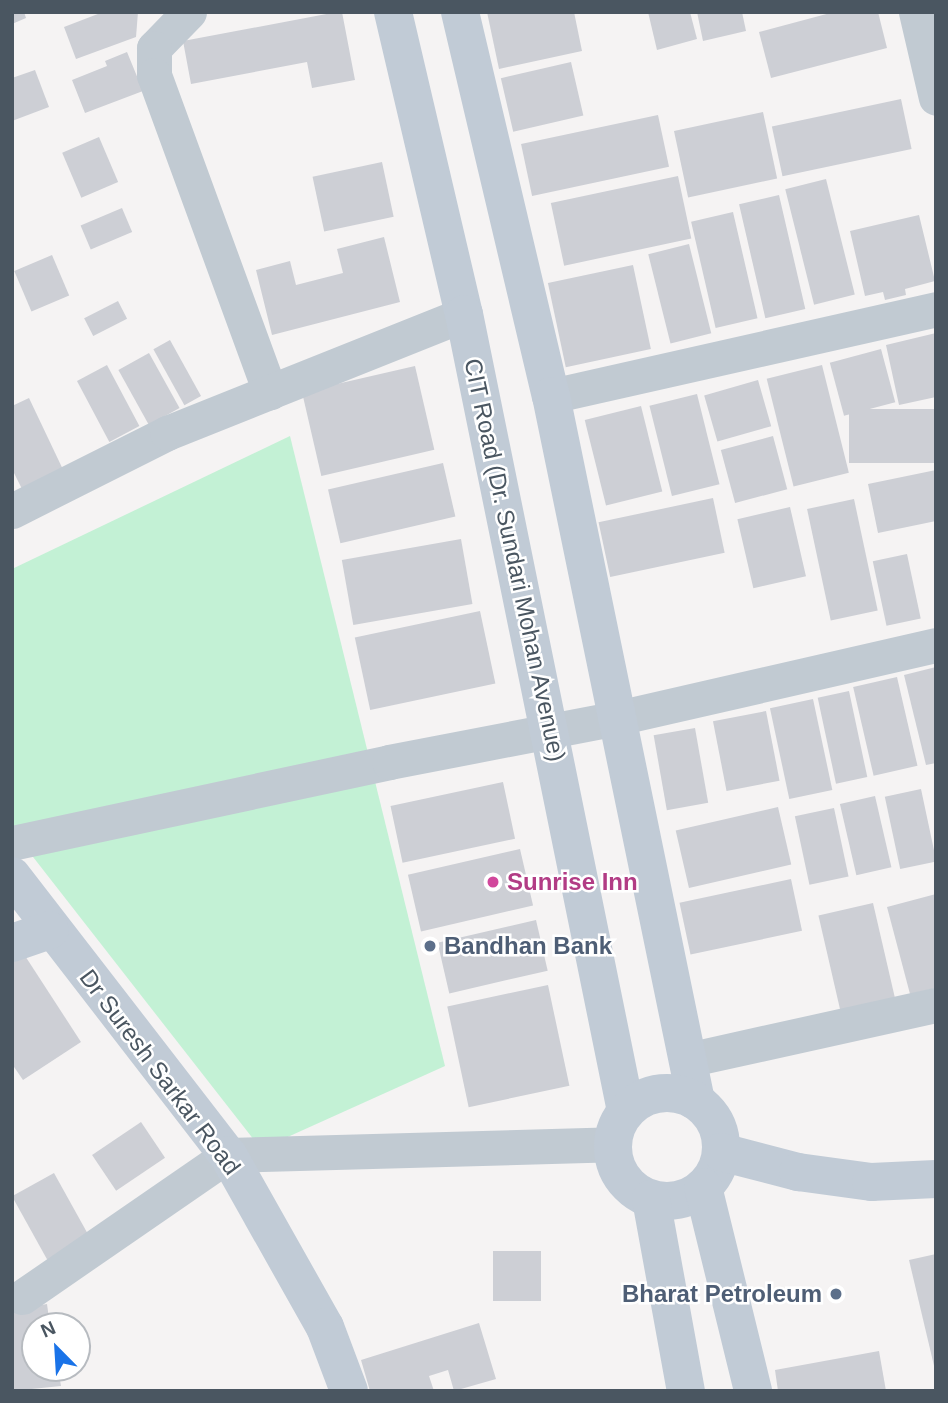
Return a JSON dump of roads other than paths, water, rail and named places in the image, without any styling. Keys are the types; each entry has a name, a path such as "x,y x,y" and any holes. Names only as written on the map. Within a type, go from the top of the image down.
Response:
{"main road":[{"name":"CIT Road (Dr. Sundari Mohan Avenue)","path":"393,12 464,314 552,731 619,1128"},
{"path":"460,12 551,396 696,1101"},
{"name":"Dr Suresh Sarkar Road","path":"12,876 50,930 228,1155 325,1327 349,1391"},
{"path":"12,943 50,930"},
{"path":"658,1093 696,1101 711,1114 719,1132 721,1152 703,1187 687,1197 651,1199 622,1178 619,1128 658,1093"},
{"path":"721,1152 799,1172 871,1182 936,1179"},
{"path":"703,1187 753,1391"},
{"path":"651,1199 686,1391"}],"street":[{"path":"189,12 154,48 153,75 270,392"},
{"path":"916,12 936,98"},
{"path":"551,396 936,309"},
{"path":"12,511 167,433 464,314"},
{"path":"12,843 389,762 617,718 936,645"},
{"path":"687,1060 936,1005"},
{"path":"22,1297 228,1155 619,1128"}],"place":[{"name":"Sunrise Inn","path":"493,882"},
{"name":"Bandhan Bank","path":"430,946"},
{"name":"Bharat Petroleum","path":"836,1294"}]}
